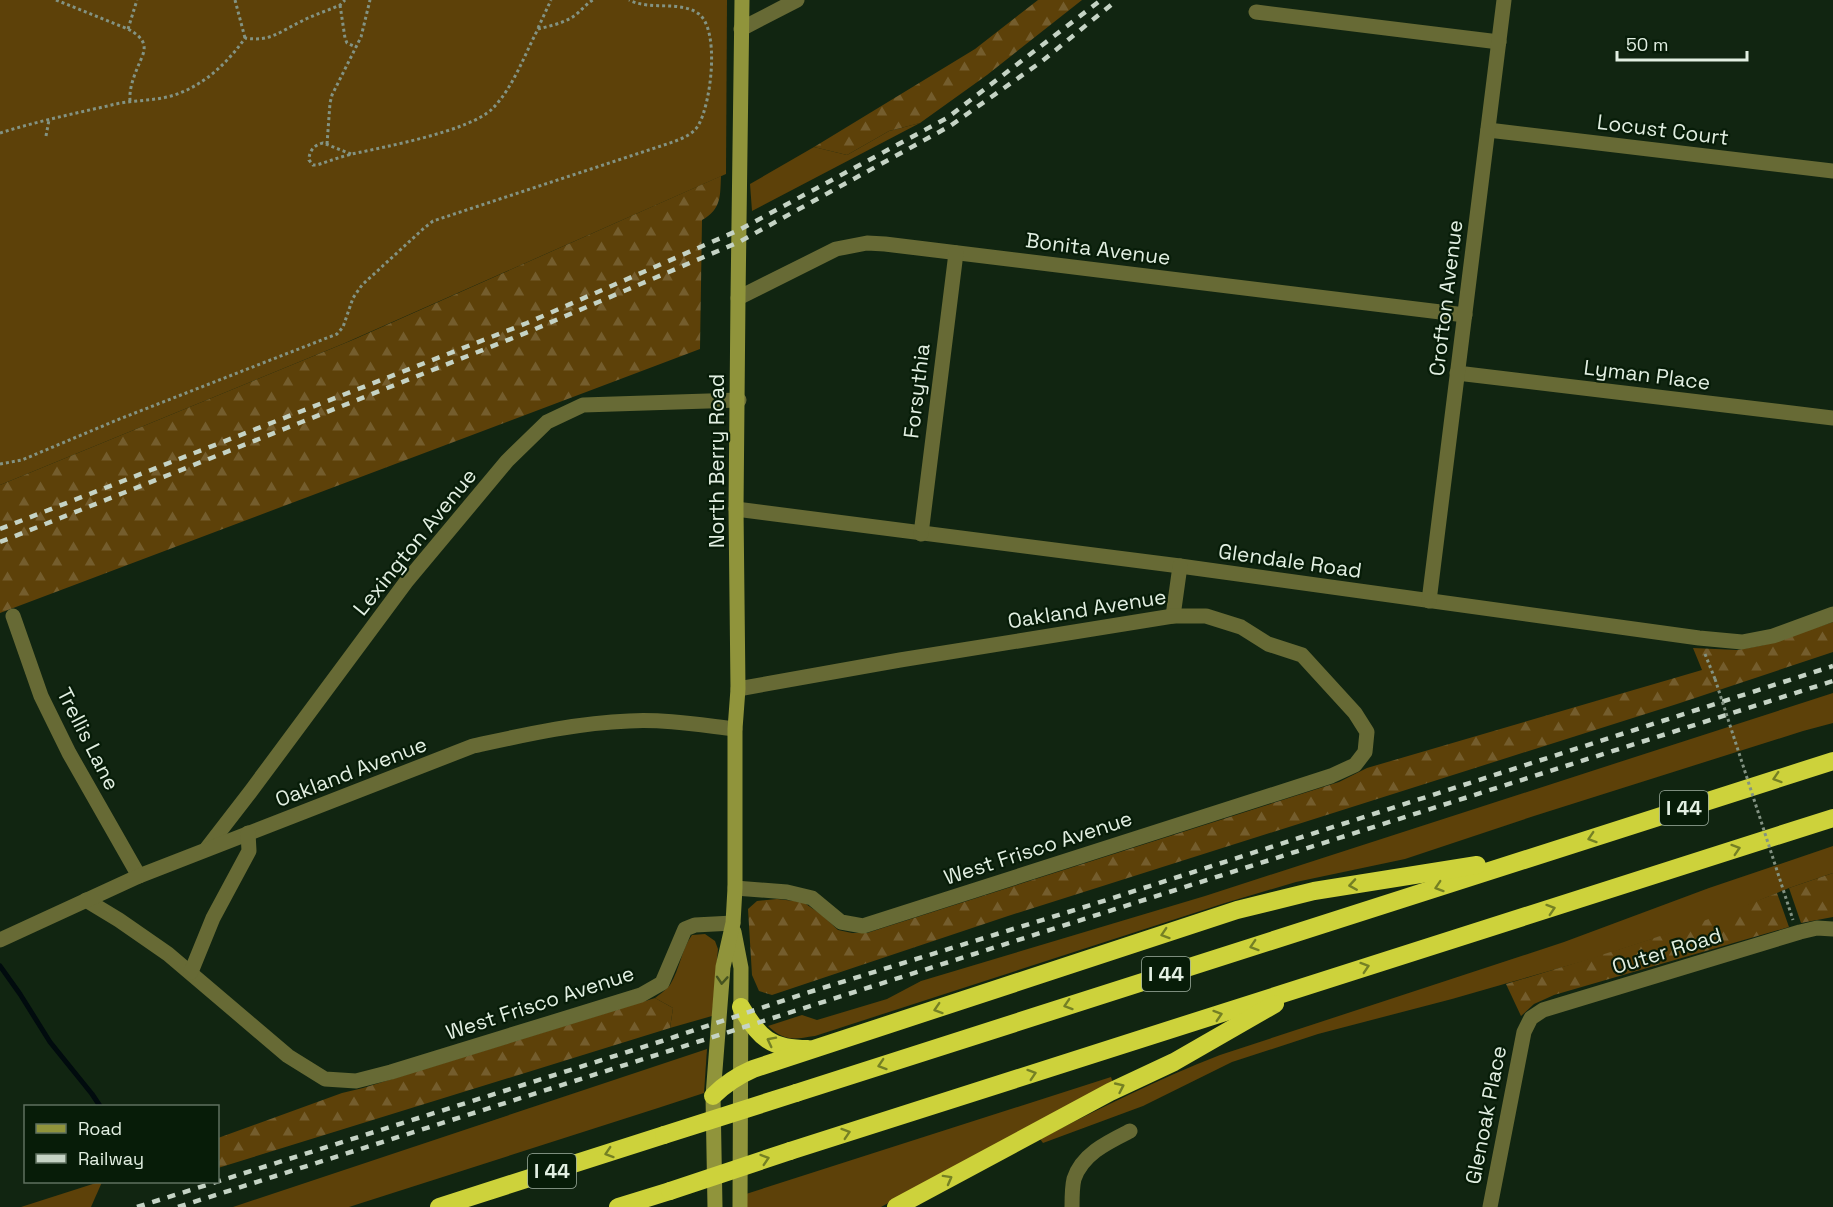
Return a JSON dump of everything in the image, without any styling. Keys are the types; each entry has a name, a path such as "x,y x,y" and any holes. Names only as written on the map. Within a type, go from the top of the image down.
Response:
{"highway":[{"name":"I 44","path":"439,1207 1833,761"},
{"name":"I 44","path":"618,1207 1833,818"},
{"path":"713,1096 726,1083 741,1074 1237,910 1314,891 1535,856"},
{"path":"896,1207 1099,1097 1174,1062 1309,985"},
{"path":"741,1007 758,1033 772,1043 792,1049 816,1049"}],"main road":[{"name":"North Berry Road","path":"715,1207 713,1096 723,967 733,923 735,888 735,729 738,689 736,509 742,0"},
{"name":"North Berry Road","path":"733,923 741,968 740,1207"}],"street":[{"path":"741,29 797,0"},
{"name":"Crofton Avenue","path":"1429,601 1504,0"},
{"path":"1256,12 1499,42"},
{"name":"Locust Court","path":"1488,130 1833,171"},
{"name":"Bonita Avenue","path":"738,298 820,257 850,246 867,243 1465,315"},
{"name":"Forsythia","path":"921,534 956,253"},
{"name":"Lyman Place","path":"1457,373 1833,418"},
{"name":"Lexington Avenue","path":"206,850 406,582 507,461 547,422 583,405 738,400"},
{"name":"Glendale Road","path":"736,509 1699,638 1742,642 1773,636 1833,614"},
{"path":"1173,616 1180,567"},
{"name":"Trellis Lane","path":"13,616 41,696 69,753 139,876"},
{"name":"Oakland Avenue","path":"738,689 1173,616 1206,616 1241,627 1268,644 1302,655 1355,713 1367,732 1365,752 1355,765"},
{"name":"Oakland Avenue","path":"0,940 139,876 473,746 588,724 631,721 735,729"},
{"name":"West Frisco Avenue","path":"735,888 787,892 812,898 841,922 863,926 1331,776 1355,765"},
{"path":"86,900 119,920 191,972 213,918 249,851 248,833"},
{"name":"West Frisco Avenue","path":"191,972 288,1056 325,1079 356,1081 641,994 662,983 685,929 695,925 733,923"},
{"name":"Outer Road","path":"1524,1032 1532,1018 1544,1010 1800,932 1817,928 1833,929"},
{"name":"Glenoak Place","path":"1490,1207 1524,1032"},
{"path":"1072,1207 1074,1181 1080,1165 1102,1146 1130,1131"}],"path":[{"path":"56,0 136,34 144,45 144,52 132,82 130,101"},
{"path":"128,29 137,0"},
{"path":"0,133 130,101 170,97 188,90 207,78 236,51 245,38 235,0"},
{"path":"245,38 274,37 345,0"},
{"path":"327,144 332,95 361,38 370,0"},
{"path":"351,154 327,144 319,144 314,147 309,156 310,163 317,165 351,154 461,127 490,111 507,90 551,0"},
{"path":"538,29 574,16 585,4 593,0"},
{"path":"0,464 22,460 117,420 337,334 343,327 353,298 362,285 433,221 673,142 694,131 699,124 711,84 711,48 706,21 689,7 638,5 629,0"},
{"path":"340,4 345,38 347,43 356,47"},
{"path":"46,136 49,120"},
{"path":"1699,638 1715,679 1793,920"}],"green space":[{"path":"0,0 727,0 726,174 345,343 0,485"},
{"path":"1038,0 1082,0 987,75 920,123 889,131 847,155 814,147 975,49"},
{"path":"920,123 752,211 750,184 814,147 847,155 889,131"},
{"path":"721,176 717,206 709,216 702,220 700,349 0,613 0,485 355,339"},
{"path":"1833,622 1833,652 1677,704 1008,916 772,995 759,991 752,975 748,909 757,901 777,899 803,902 838,930 867,933 1339,782 1367,768 1702,670 1693,648 1737,650 1764,645"},
{"path":"1833,693 1833,723 1534,816 1405,859 1296,882 1225,903 815,1036 785,1037 768,1026 802,1015 817,1020 887,999 921,981 1205,896"},
{"path":"1833,846 1833,873 1789,888 1717,918 1591,959 1318,1034 1232,1062 1143,1106 1043,1143 1040,1139 1151,1084 1220,1055 1564,942 1709,888"},
{"path":"1833,873 1833,917 1801,923 1789,888"},
{"path":"1777,893 1789,927 1554,995 1534,1004 1521,1016 1506,984 1642,942"},
{"path":"705,934 715,941 718,949 712,1016 670,1028 673,1008 655,998 670,985 692,935"},
{"path":"655,998 673,1008 670,1028 219,1168 219,1138 342,1093"},
{"path":"707,1049 704,1093 349,1207 233,1207"},
{"path":"1111,1077 1113,1083 1038,1121 881,1207 746,1207 746,1194"},
{"path":"96,1183 102,1183 91,1207 21,1207"}],"waterway":[{"path":"0,966 50,1042 99,1105"}],"railway":[{"path":"0,529 527,323 739,230 947,118 1101,0"},
{"path":"0,542 528,332 739,242 950,126 1041,62 1117,0"},
{"path":"219,1181 803,994 1094,904 1833,666"},
{"path":"178,1207 1833,681"},
{"path":"137,1207 213,1183"}]}
